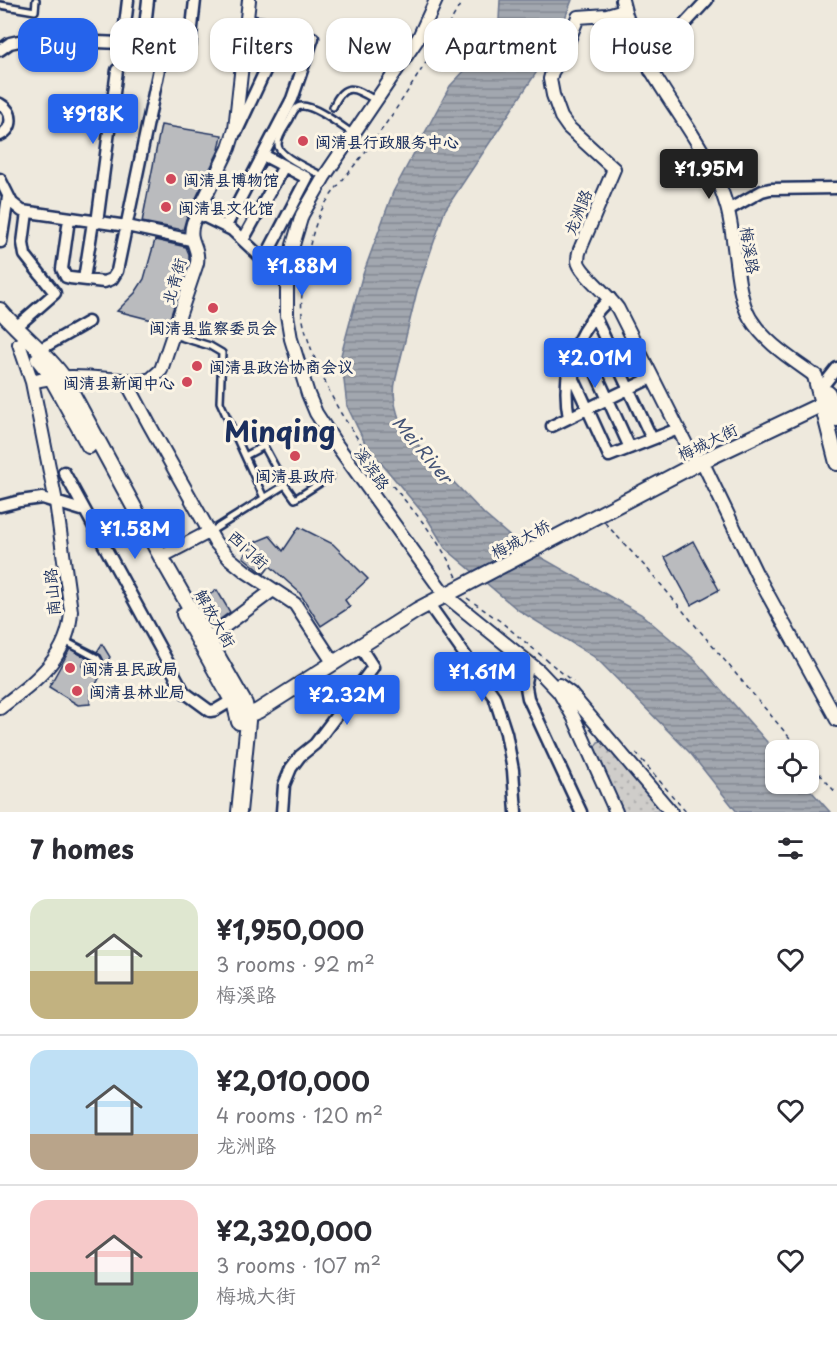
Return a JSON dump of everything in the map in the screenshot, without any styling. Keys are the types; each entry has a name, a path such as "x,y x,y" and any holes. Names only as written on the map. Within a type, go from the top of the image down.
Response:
{"main road":[{"name":"解放大街","path":"0,310 15,328 39,350 58,378 240,694 243,715 239,812"},
{"name":"解放大街","path":"0,322 19,344 58,378 232,700 243,715 232,812"},
{"path":"824,392 837,419"},
{"path":"824,392 837,463"},
{"name":"梅城大街","path":"598,515 699,463 824,392"},
{"name":"梅城大桥","path":"453,588 598,515"},
{"path":"243,715 258,711 359,645 453,588"}],"street":[{"path":"126,18 128,0"},
{"path":"146,18 148,0"},
{"path":"193,18 195,0"},
{"name":"北青街","path":"247,18 249,0"},
{"name":"溪滨路","path":"436,0 419,37 324,177 302,215 291,257 286,315 298,367 308,394 326,429 436,586 453,588 554,686 569,707 616,812"},
{"path":"690,18 707,0"},
{"name":"龙洲路","path":"623,5 601,16 578,17 563,55 550,79 553,95 564,122 614,169 580,247 578,260 582,270 618,309 678,429 699,463 756,573 837,720"},
{"path":"0,50 22,39 110,42"},
{"path":"84,279 95,222 117,72"},
{"path":"69,219 62,269 66,277 108,281 115,276 158,72"},
{"name":"北青街","path":"32,382 58,378 143,381 157,376 164,365 198,258 191,240 191,229 229,148 236,119 241,72"},
{"path":"229,148 264,72"},
{"path":"226,226 295,92 302,72"},
{"name":"梅溪路","path":"651,72 703,152 717,181 728,210 748,314 757,328 775,347 824,392"},
{"path":"0,104 9,111 11,123 6,132 0,135"},
{"path":"197,213 226,226 264,260 308,178 263,155"},
{"path":"243,240 284,166"},
{"path":"0,179 8,197 18,209 27,212 127,226 191,240"},
{"path":"728,210 770,189 837,188"},
{"path":"1,242 8,197"},
{"path":"15,328 55,293 24,255 23,243 27,212"},
{"path":"569,418 566,394 568,366 580,338 594,315 610,298"},
{"path":"594,315 652,439"},
{"path":"39,350 88,322"},
{"path":"580,338 630,448"},
{"name":"南山路","path":"0,708 44,673 54,660 70,623 71,604 56,502 32,382 19,344"},
{"path":"568,366 609,456 678,429"},
{"path":"824,392 837,368"},
{"path":"552,426 651,378"},
{"name":"西门街","path":"126,381 209,532 229,558 258,581 296,604 333,663"},
{"path":"64,472 184,692 210,711 226,704"},
{"path":"0,507 36,498 48,499 85,511"},
{"path":"161,558 209,532"},
{"path":"209,638 273,590"},
{"path":"428,603 494,696 506,733 513,770 516,812"},
{"path":"282,812 284,784 291,768 300,756 315,744 372,667 359,645"},
{"path":"529,663 525,682 528,698 581,812"},
{"path":"539,671 570,693 671,812"}],"lane":[{"path":"0,5 35,11 36,0"},
{"path":"333,107 341,92 349,89 357,90 377,100"},
{"path":"324,177 285,155 279,149 278,142 295,110 300,106 306,107 353,134"},
{"path":"174,335 215,348 222,353 220,402 264,498"},
{"path":"245,456 264,446 295,499 331,477"},
{"path":"209,532 285,485"},
{"path":"64,640 98,658 96,669 87,664"}],"path":[{"path":"453,588 448,558 430,531 372,460 328,391 302,316 301,303 314,227 324,205 374,140 422,71 460,6 461,0"},
{"path":"598,515 652,574 792,740"},
{"path":"819,773 837,794"}],"shaded area":[{"path":"500,0 572,0 565,18 499,18"},
{"path":"463,72 537,72 445,210 417,291 396,378 394,400 400,421 408,434 485,515 521,546 641,614 693,658 765,740 765,794 814,794 830,812 737,812 691,754 602,664 593,656 518,610 445,548 427,518 366,445 347,406 341,355 362,277 393,192 450,86"},
{"path":"598,742 606,742 666,812 623,812 594,748"}],"building":[{"path":"161,125 222,135 219,150 183,230 142,222"},
{"path":"155,240 186,247 189,254 189,261 168,324 117,311 135,293 144,279"},
{"path":"299,527 333,544 368,579 345,600 350,607 321,626 299,592 270,566 264,574 243,557 255,542 270,536 283,551"},
{"path":"693,541 719,590 691,605 665,557"},
{"path":"217,590 230,612 211,626 197,602"},
{"path":"73,640 97,652 102,644 110,657 90,696 90,704 78,705 49,687 70,649 94,662 84,661 82,666 85,669 96,674 101,671 104,661 101,655"}],"place":[{"name":"闽清县行政服务中心","path":"303,141"},
{"name":"闽清县博物馆","path":"171,179"},
{"name":"闽清县文化馆","path":"166,207"},
{"name":"闽清县监察委员会","path":"213,308"},
{"name":"闽清县政治协商会议","path":"197,366"},
{"name":"闽清县新闻中心","path":"187,382"},
{"name":"闽清县政府","path":"295,456"},
{"name":"闽清县民政局","path":"70,668"},
{"name":"闽清县林业局","path":"77,691"}],"district":[{"name":"Minqing","path":"280,430"}],"water label":[{"name":"Mei River","path":"423,449"}]}
